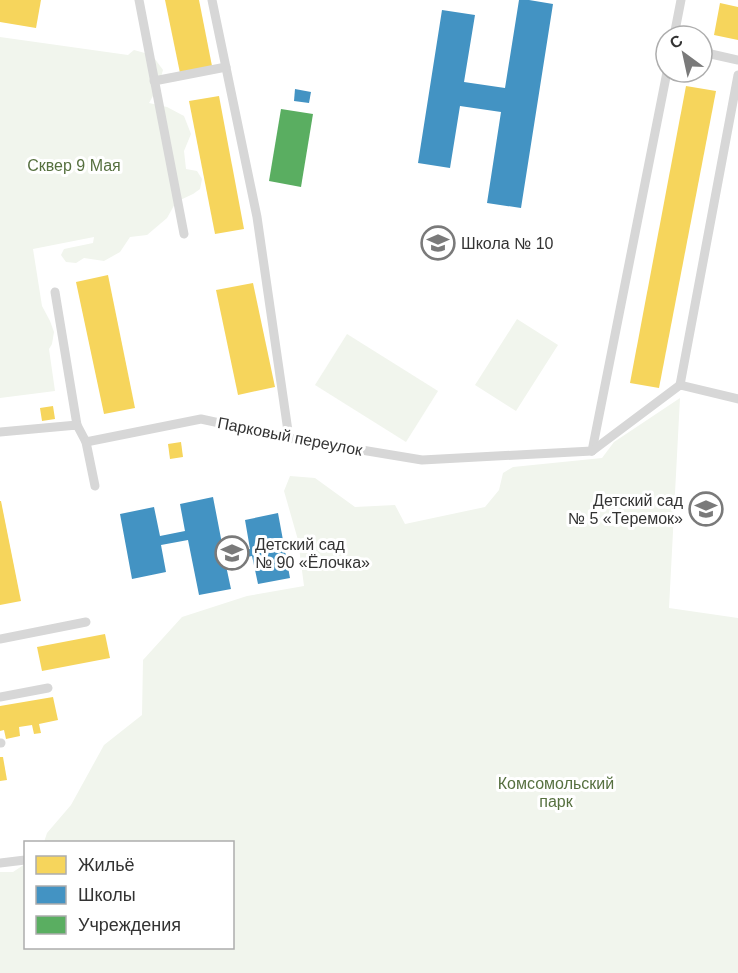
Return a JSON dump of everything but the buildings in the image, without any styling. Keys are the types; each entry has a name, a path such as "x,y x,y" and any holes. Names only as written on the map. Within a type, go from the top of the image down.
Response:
{"lane":[{"path":"139,0 184,234"},
{"path":"212,0 257,217 289,438"},
{"path":"676,24 681,0"},
{"path":"714,55 738,60"},
{"path":"154,81 226,67"},
{"path":"592,451 680,386 738,75"},
{"path":"592,451 665,84"},
{"path":"55,292 77,424 86,442 95,486"},
{"path":"680,386 738,399"},
{"name":"Парковый переулок","path":"86,442 201,419 289,438 422,460 592,451"},
{"path":"0,432 77,424"},
{"path":"0,639 86,622"},
{"path":"0,697 48,688"},
{"path":"0,863 24,860"}],"green space":[{"name":"Сквер 9 Мая","path":"0,37 128,55 134,50 152,55 163,70 158,87 149,103 167,107 184,116 191,134 184,151 186,169 197,171 202,179 200,189 176,202 167,218 147,235 130,237 120,252 104,261 84,258 76,263 66,262 61,255 64,249 93,243 94,237 33,249 42,306 54,332 49,349 55,391 0,398"},
{"path":"517,319 558,345 516,411 475,385"},
{"path":"347,334 438,391 406,442 315,385"},
{"name":"Комсомольский парк","path":"680,398 669,608 738,618 738,973 0,973 0,872 13,872 24,865 24,949 234,949 234,841 44,841 47,833 71,805 104,745 142,715 143,660 182,617 247,596 304,586 298,540 284,491 290,476 315,478 355,507 395,505 405,524 485,507 499,490 503,473 513,467 602,458 614,442"}],"place":[{"name":"Школа № 10","path":"438,243"},
{"name":"Детский сад № 5 «Теремок»","path":"706,509"},
{"name":"Детский сад № 90 «Ёлочка»","path":"232,553"}]}
